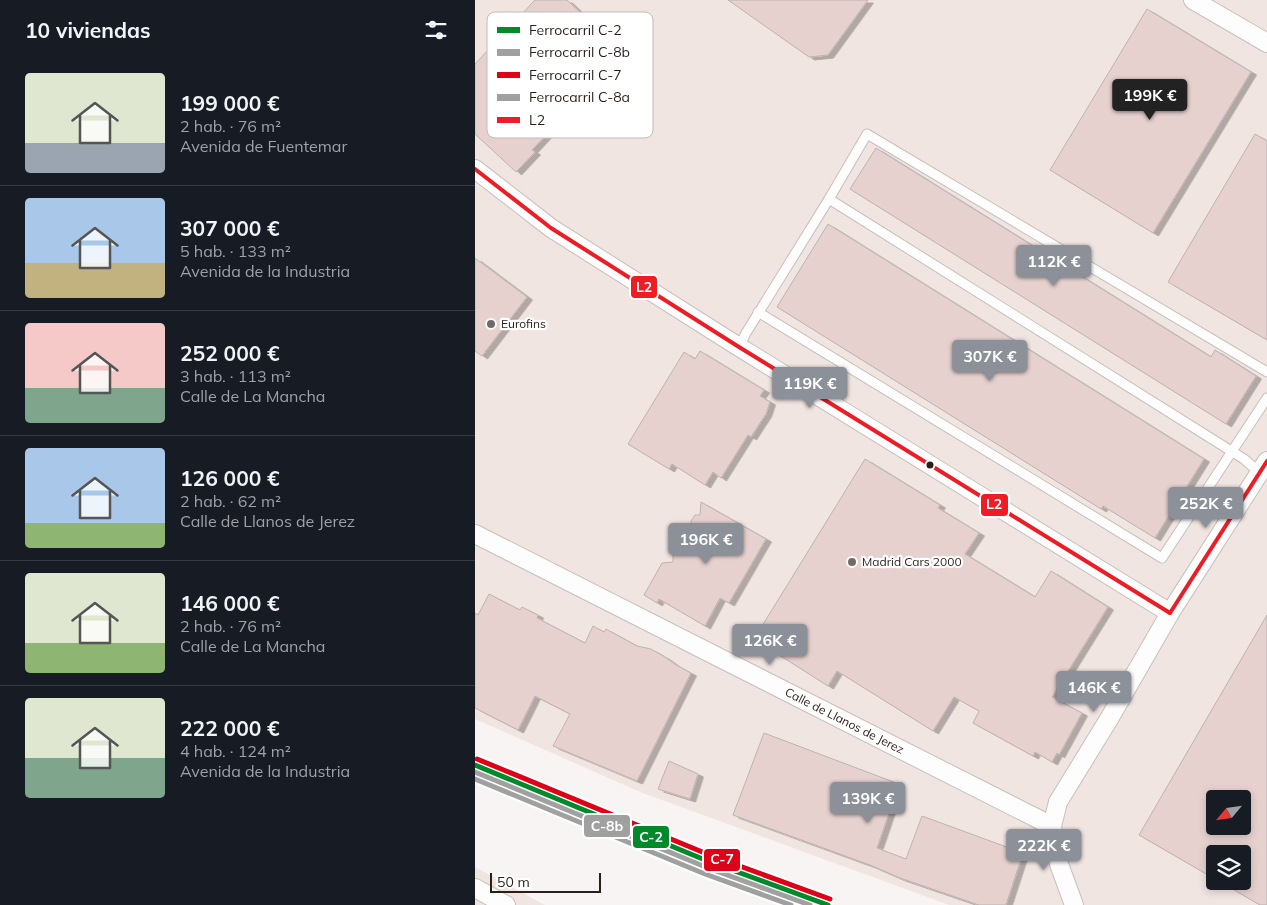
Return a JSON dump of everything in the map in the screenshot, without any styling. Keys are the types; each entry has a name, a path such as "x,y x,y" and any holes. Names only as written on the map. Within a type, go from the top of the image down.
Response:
{"street":[{"path":"1193,0 1267,43"},
{"path":"475,169 551,228 1170,613"},
{"path":"1074,905 1059,864 1052,826 1058,802 1109,720 1170,613 1263,467"},
{"name":"Calle de Llanos de Jerez","path":"475,534 1052,826"},
{"path":"475,888 506,905"}],"lane":[{"path":"739,346 758,312 829,200 867,134 1267,372"},
{"path":"829,200 1244,459 1263,467"},
{"path":"758,312 1162,558 1267,398"}],"shaded area":[{"path":"475,0 1267,0 1267,905 949,905 640,792 475,719"},
{"path":"475,867 545,905 475,905"}],"building":[{"path":"535,0 567,0 580,12 524,12"},
{"path":"728,0 868,0 828,55 809,57"},
{"path":"1147,9 1251,72 1153,233 1050,170"},
{"path":"487,51 487,138 543,138 532,150 535,152 516,172 475,134 475,64"},
{"path":"1255,134 1267,141 1267,340 1168,282"},
{"path":"876,148 1211,357 1215,350 1256,376 1226,424 850,189"},
{"path":"828,224 1204,459 1155,538 1103,506 1101,509 777,307"},
{"name":"Eurofins","path":"475,258 527,297 482,356 475,351"},
{"path":"700,351 764,390 760,396 770,402 766,414 751,437 748,435 721,478 713,472 705,485 672,464 669,469 628,444 684,352 695,359"},
{"path":"865,459 940,505 938,508 979,533 965,554 1035,597 1051,571 1108,607 1052,697 1082,713 1059,755 1057,753 1052,762 1035,752 1033,756 973,723 979,711 954,697 933,731 837,671 828,686 754,639"},
{"path":"701,502 766,539 729,603 720,598 705,626 659,599 657,603 644,595 662,563 673,562 673,553 677,547 682,546 682,537 686,531 691,531 691,521 695,515 700,515"},
{"path":"489,594 520,610 522,607 538,615 537,618 585,643 593,626 604,632 606,629 637,646 651,649 691,673 637,781 553,746 570,714 535,696 518,730 475,708 475,613 478,615"},
{"path":"1267,615 1267,905 1260,905 1234,890 1251,890 1251,845 1206,845 1206,874 1139,835"},
{"path":"764,733 899,784 877,848 906,859 922,816 1023,853 1006,905 979,905 900,878 870,865 733,815"},
{"path":"669,761 698,774 690,799 658,789"}],"rail line":[{"name":"C-7","path":"477,759 712,856 830,899"},
{"name":"C-2","path":"475,765 710,862 828,905"},
{"name":"C-8b","path":"475,772 708,868 810,905"},
{"name":"C-8a","path":"475,779 705,874 791,905"}],"transit line":[{"name":"L2","path":"475,169 551,228 739,347 1170,613"},
{"name":"L2","path":"1170,613 1267,461"}],"place":[{"name":"Eurofins","path":"491,324"},
{"name":"Madrid Cars 2000","path":"852,562"}]}
